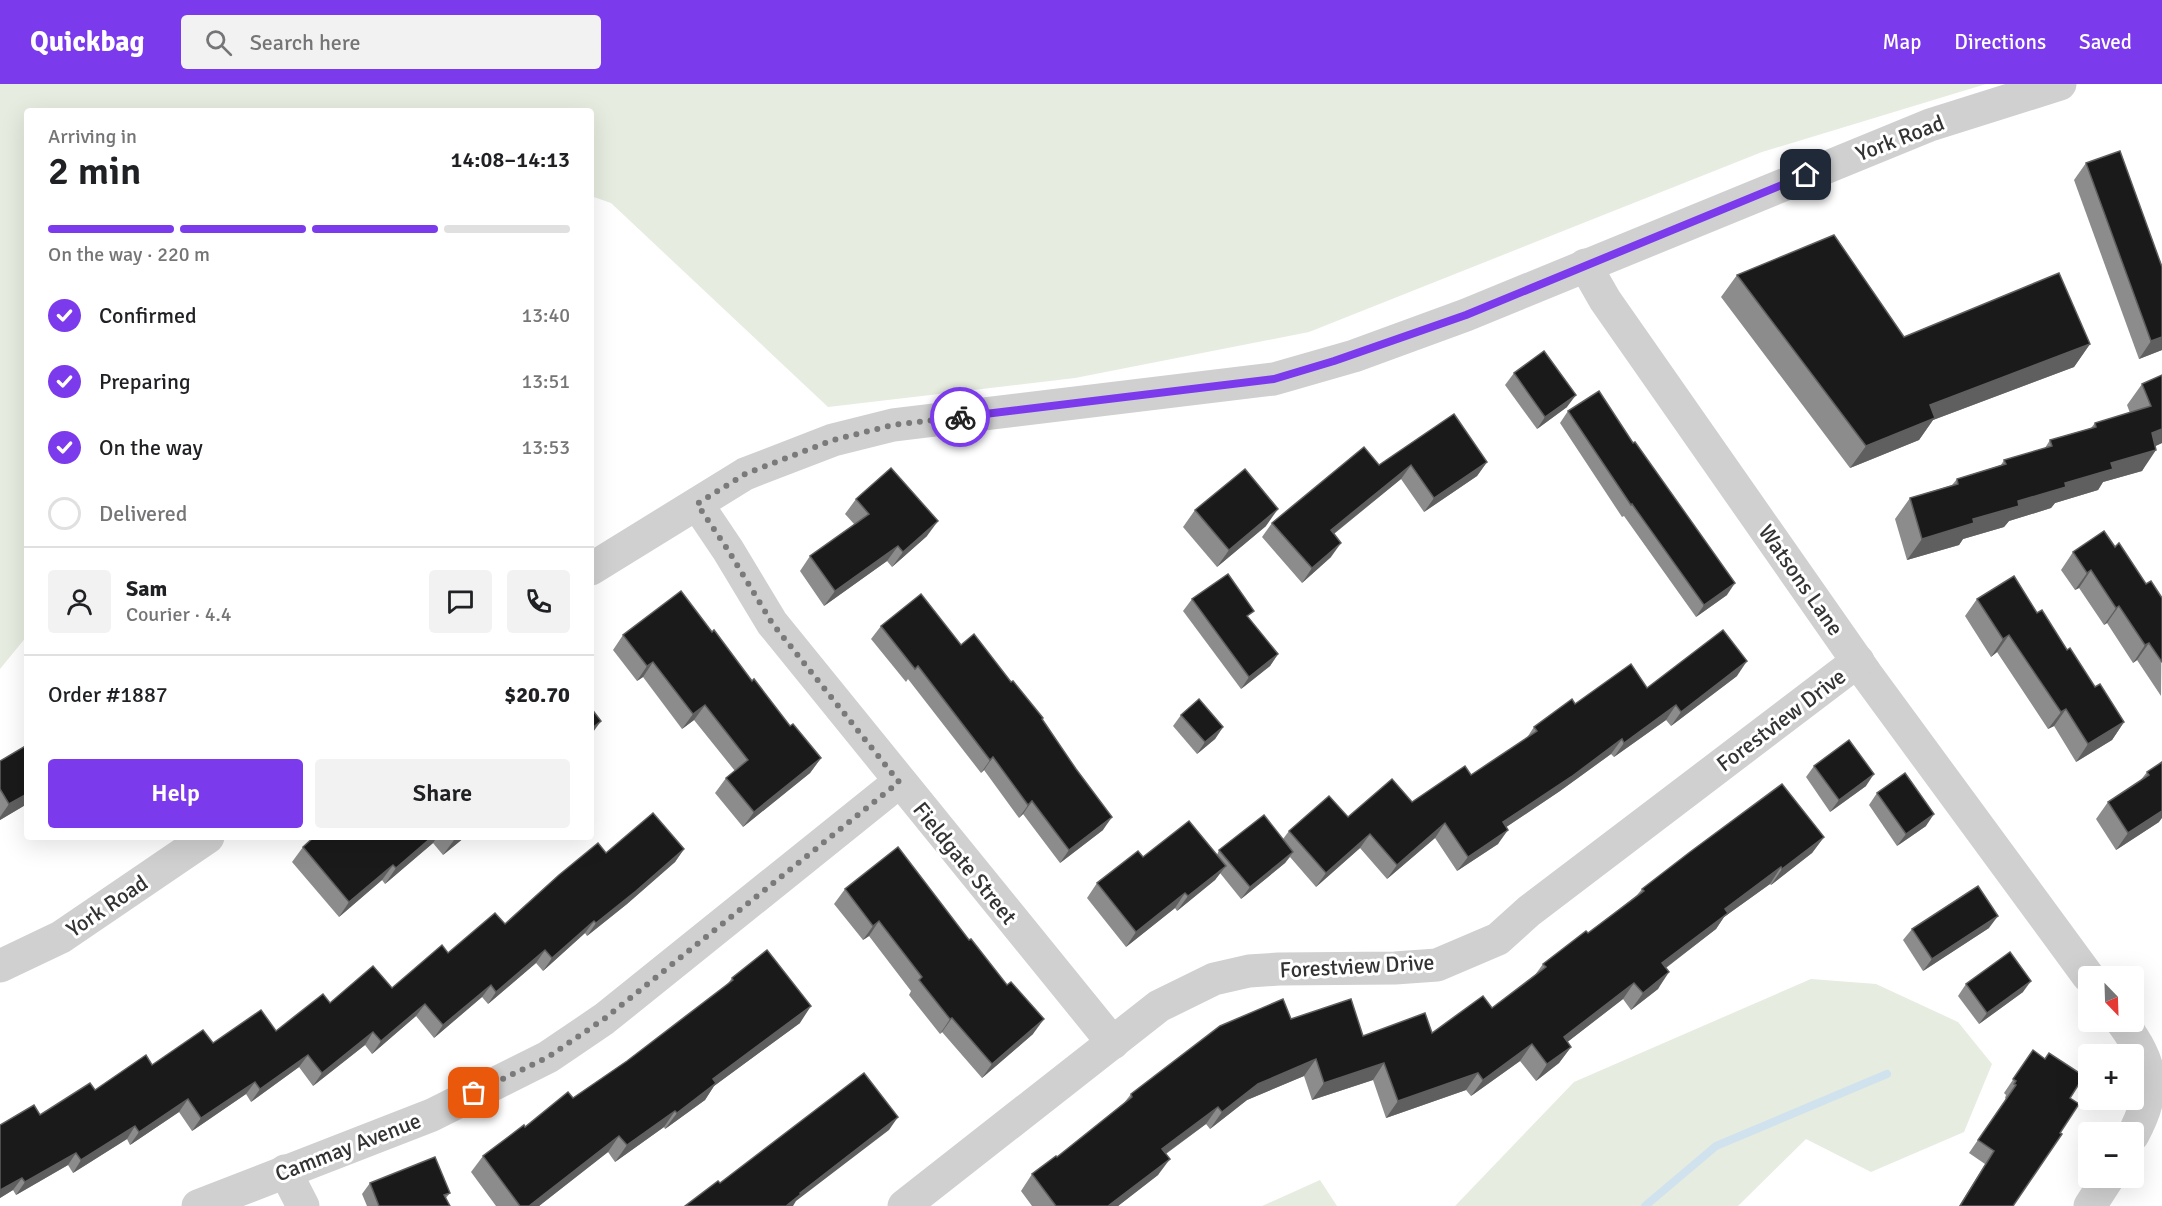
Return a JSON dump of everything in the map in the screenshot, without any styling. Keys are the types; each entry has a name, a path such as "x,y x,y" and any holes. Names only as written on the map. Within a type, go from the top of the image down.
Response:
{"street":[{"name":"York Road","path":"594,568 745,474 833,440 893,425 1274,379 1354,356 1444,323 1930,125 2060,84"},
{"name":"Watsons Lane","path":"1585,265 1605,300 1858,661 2081,966"},
{"name":"Fieldgate Street","path":"697,504 772,623 1113,1043"},
{"name":"Forestview Drive","path":"904,1206 1159,1006 1214,979 1259,970 1395,968 1437,964 1497,939 1529,911 1858,661"},
{"name":"Cammay Avenue","path":"198,1206 432,1115 548,1057 604,1019 899,782"},
{"name":"York Road","path":"0,966 61,937 204,840"},
{"path":"2129,1032 2155,1063 2148,1095 2138,1122"},
{"path":"285,1171 303,1206"},
{"path":"2090,1206 2102,1188"}],"shaded area":[{"path":"0,84 1986,84 1762,152 1309,332 1075,378 828,407 611,203 594,197 594,108 24,108 24,640 0,669"},
{"path":"1811,979 1876,984 1958,1022 1992,1064 1964,1132 1871,1172 1806,1139 1738,1206 1455,1206 1574,1082"},
{"path":"1320,1180 1337,1206 1262,1206"}],"building":[{"path":"2120,151 2162,267 2162,337 2151,341 2086,163"},
{"path":"1834,235 1904,337 2059,273 2090,344 1930,405 1935,418 1866,446 1737,275"},
{"path":"1544,351 1576,395 1545,417 1514,373"},
{"path":"2162,375 2162,429 2152,433 2156,450 2111,463 2113,469 2065,483 2066,487 2018,501 2019,506 1973,519 1974,523 1922,539 1910,498 1958,484 1957,479 2006,464 2004,460 2052,446 2050,440 2096,427 2095,423 2151,406 2142,384"},
{"path":"1599,391 1633,443 1635,442 1735,583 1704,605 1631,505 1568,411"},
{"path":"1454,414 1487,462 1434,498 1411,465 1331,530 1341,543 1312,568 1272,523 1364,447 1379,465"},
{"path":"891,468 938,521 903,552 898,546 835,591 810,556 869,514 856,499"},
{"path":"1245,469 1278,509 1229,550 1195,510"},
{"path":"2104,531 2115,547 2119,543 2146,584 2151,581 2162,598 2162,662 2149,643 2145,645 2119,606 2116,608 2091,570 2087,573 2073,552"},
{"path":"1228,574 1254,611 1247,616 1278,654 1249,677 1192,599"},
{"path":"2014,576 2037,613 2042,610 2067,650 2070,648 2095,687 2100,684 2124,722 2088,744 2066,709 2061,712 2009,635 2003,639 1977,599"},
{"path":"681,591 752,681 754,679 790,726 793,724 821,758 754,812 726,778 748,760 705,705 693,714 653,662 647,666 623,635"},
{"path":"921,594 961,645 974,634 1011,682 1013,681 1043,718 1076,769 1112,817 1069,850 1032,801 1028,805 993,757 990,760 918,666 915,669 881,626"},
{"path":"1723,630 1747,661 1681,712 1676,705 1624,743 1622,739 1571,777 1503,822 1508,830 1468,857 1445,823 1397,865 1370,834 1326,873 1289,831 1329,796 1348,817 1392,779 1412,802 1465,766 1471,775 1537,731 1534,727 1572,699 1575,704 1631,664 1647,688"},
{"path":"1199,699 1223,727 1205,742 1181,715"},
{"path":"594,712 601,721 594,727"},
{"path":"1849,740 1874,774 1839,800 1814,766"},
{"path":"24,747 24,796 9,804 0,789 0,761"},
{"path":"2162,762 2162,811 2128,833 2108,802 2149,775 2147,772"},
{"path":"1905,773 1934,814 1906,834 1877,793"},
{"path":"1782,784 1824,837 1725,909 1728,913 1662,963 1669,972 1643,993 1634,983 1564,1037 1571,1047 1547,1064 1532,1044 1483,1080 1478,1073 1398,1101 1384,1063 1324,1083 1316,1059 1258,1084 1222,1112 1218,1107 1162,1149 1170,1159 1108,1206 1056,1206 1032,1174 1057,1157 1132,1097 1131,1094 1220,1026 1283,999 1291,1019 1351,999 1363,1036 1425,1013 1432,1033 1483,996 1492,1008 1546,967 1543,964 1644,891 1642,889"},
{"path":"653,813 684,849 636,891 596,923 594,921 552,958 545,950 496,992 491,985 443,1025 425,1004 381,1041 373,1032 322,1073 308,1055 260,1089 255,1082 201,1118 188,1099 139,1132 135,1126 81,1160 76,1153 25,1182 22,1178 0,1190 0,1125 34,1105 40,1115 90,1083 95,1090 146,1055 152,1065 203,1030 213,1043 261,1010 276,1031 323,994 330,1003 373,966 392,988 442,945 448,953 495,913 505,924 598,843 606,853"},
{"path":"1264,815 1293,852 1250,887 1219,850"},
{"path":"1189,821 1226,866 1188,896 1185,893 1136,932 1097,883 1138,851 1143,857"},
{"path":"311,840 429,840 396,868 393,865 349,902 303,847"},
{"path":"898,847 969,940 971,939 1007,985 1011,982 1044,1019 992,1064 952,1018 950,1019 919,980 922,977 879,921 873,926 845,889"},
{"path":"1978,886 1998,916 1932,959 1912,929"},
{"path":"767,950 811,1006 713,1079 716,1083 677,1113 675,1111 627,1145 619,1136 529,1206 520,1206 483,1156 524,1125 525,1127 568,1092 573,1098 627,1061 733,980 732,978"},
{"path":"2010,952 2031,981 1987,1013 1966,984"},
{"path":"2033,1050 2045,1059 2049,1053 2078,1072 2078,1085 2070,1098 2078,1106 2060,1133 2062,1134 2013,1206 1960,1206 1994,1151 1978,1140 2016,1085 2013,1079"},
{"path":"864,1073 898,1117 786,1206 685,1206 718,1181 720,1183"},
{"path":"435,1157 450,1193 444,1195 450,1206 379,1206 370,1183"}],"waterway":[{"path":"1645,1206 1716,1146 1887,1074"}],"way so far":[{"path":"474,1093 548,1057 604,1019 899,782 772,623 697,504 745,474 833,440 893,425 960,417"}],"route":[{"path":"960,417 1274,379 1354,356 1466,315 1806,175"}]}
